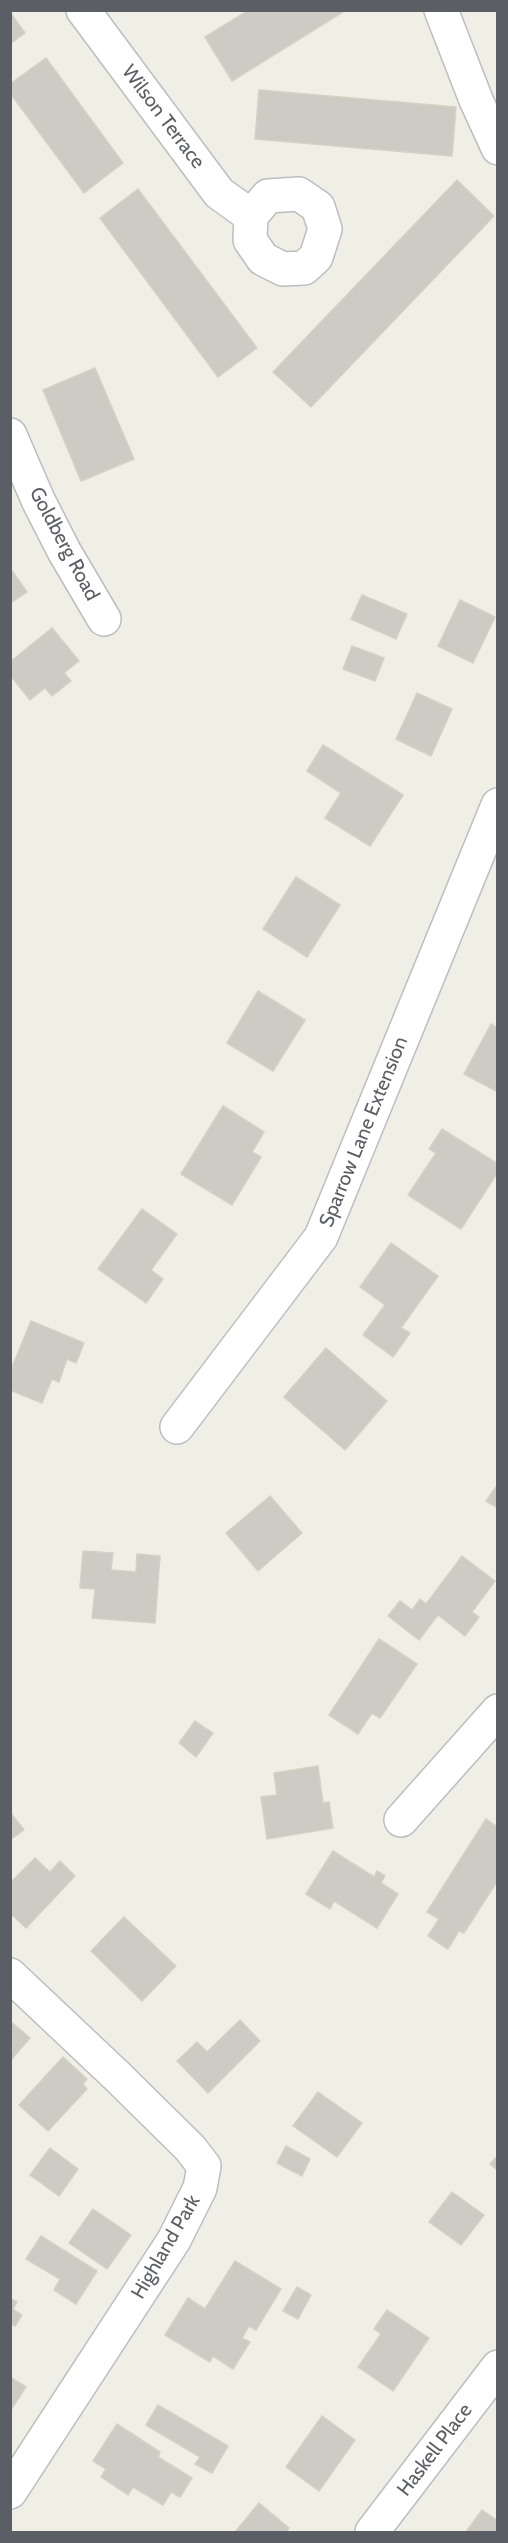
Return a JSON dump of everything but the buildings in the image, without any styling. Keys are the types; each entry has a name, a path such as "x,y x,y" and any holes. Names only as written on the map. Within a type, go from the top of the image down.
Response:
{"street":[{"name":"Wilson Terrace","path":"83,10 219,193 251,216"},
{"path":"441,10 476,100 498,148"},
{"name":"Goldberg Road","path":"10,435 38,500 104,619"},
{"name":"Sparrow Lane Extension","path":"177,1427 321,1237 498,805"},
{"path":"401,1820 491,1730"},
{"name":"Highland Park","path":"10,1975 125,2084 190,2148 204,2166 200,2188 174,2240 10,2492"},
{"name":"Haskell Place","path":"372,2532 498,2367"}]}
